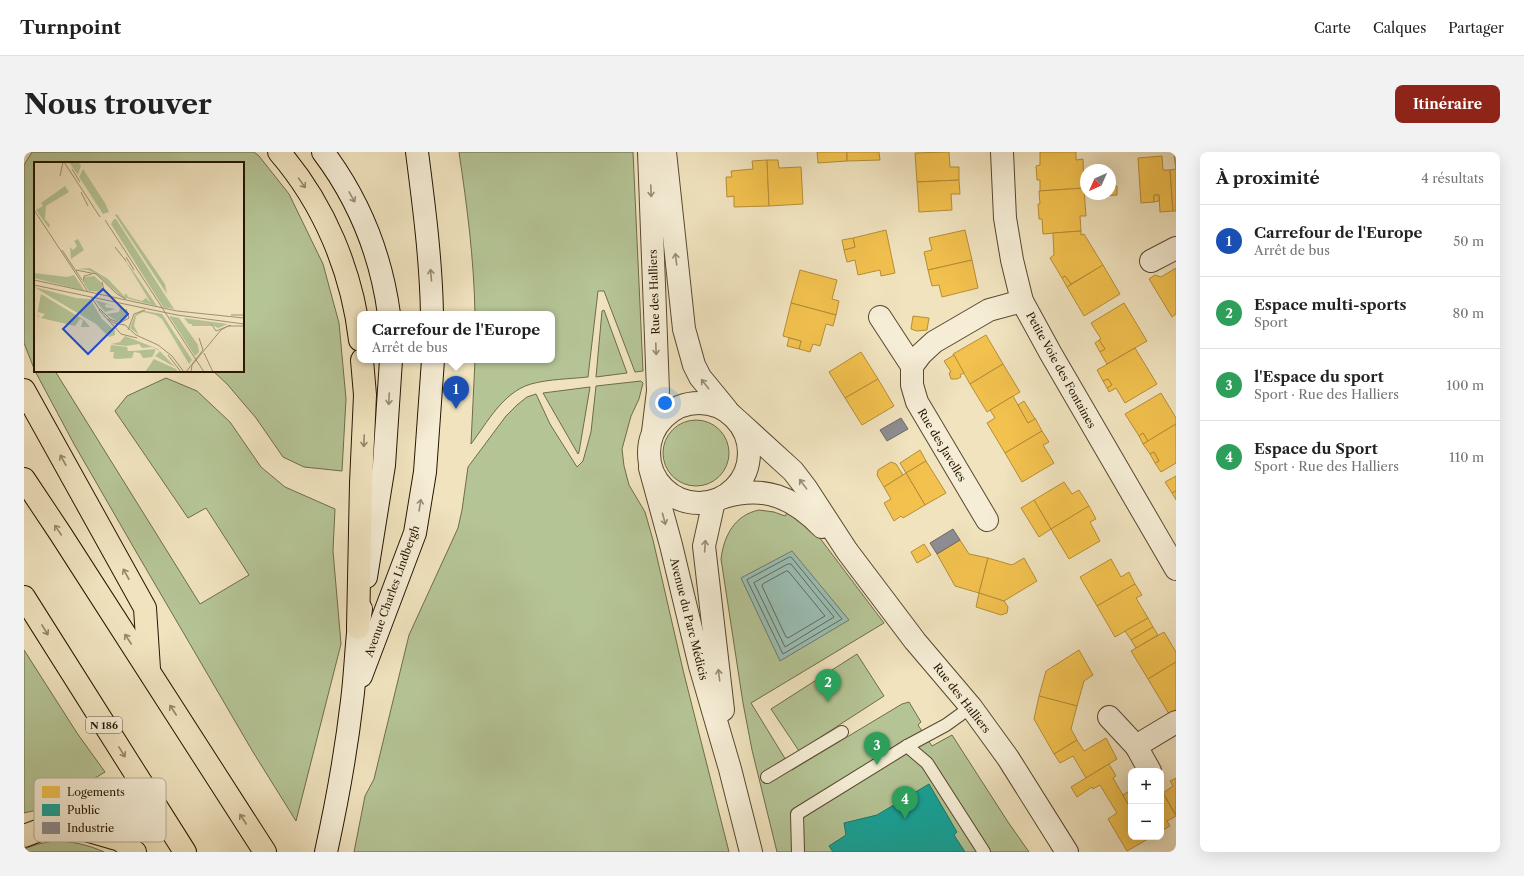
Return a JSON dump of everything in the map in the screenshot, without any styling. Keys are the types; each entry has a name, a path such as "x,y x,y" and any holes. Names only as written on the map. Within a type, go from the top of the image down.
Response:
{"highway":[{"path":"279,152 306,188 325,220 336,245 351,293 357,324"},
{"path":"358,628 361,483 365,395 362,363"},
{"path":"24,390 145,608 149,672"},
{"path":"24,479 265,852"},
{"name":"N 186","path":"24,597 138,778"},
{"name":"N 186","path":"166,822 185,852"},
{"path":"24,836 34,832"},
{"path":"122,842 135,852"}],"street":[{"path":"324,152 357,205 369,234 378,263 388,311"},
{"path":"417,152 427,229 432,284 432,311"},
{"name":"Rue des Halliers","path":"649,152 658,391 653,432"},
{"name":"Rue des Halliers","path":"665,152 684,328 694,365 700,377 734,417 793,471 806,488 847,552 915,641 971,707 1008,758 1067,852"},
{"name":"Petite Voie des Fontaines","path":"1002,152 1005,218 1012,260 1022,301 1051,354 1176,569"},
{"path":"1151,261 1176,248"},
{"path":"880,317 912,366 921,354 934,342 946,334 988,310 1022,301"},
{"name":"Avenue Charles Lindbergh","path":"326,852 338,795 352,700 358,628 384,466 391,363"},
{"name":"Avenue Charles Lindbergh","path":"352,700 415,533 425,472 433,363"},
{"name":"Rue des Javelles","path":"912,366 912,386 917,402 987,520"},
{"path":"698,403 710,404 721,408 734,417 744,431 748,443 749,455 747,468 742,479 734,490 719,499 694,504 675,498 660,485 650,468 648,450 653,432 658,422 676,408 687,404 698,403"},
{"name":"Avenue du Parc Médicis","path":"650,468 671,545 700,666 730,769 751,852"},
{"name":"Rue des Halliers","path":"719,499 750,491 788,500 802,508 814,518 847,552"},
{"name":"Avenue du Parc Médicis","path":"719,499 704,546 730,769"},
{"path":"1109,717 1136,746 1148,768"},
{"path":"1136,746 1176,722"}],"lane":[{"path":"798,852 797,814 907,746 946,725 971,707"},
{"path":"767,777 842,732"},
{"path":"907,746 928,763 984,852"}],"green space":[{"path":"32,152 254,152 259,156 289,194 323,264 339,323 346,399 342,471 304,467 283,457 256,418 227,384 214,372 244,372 244,162 34,162 34,368 24,343 24,165"},
{"path":"459,152 633,152 643,371 635,372 604,291 598,291 588,377 545,381 521,388 496,409 471,444 475,363 555,363 555,311 475,311 470,233"},
{"path":"604,310 627,373 596,377 602,311"},
{"path":"36,372 56,372 200,604 249,575 206,508 188,518 115,411 127,396 166,378 197,391 230,422 261,467 285,487 335,509 333,551 341,644 296,821 253,752 74,444"},
{"path":"641,381 643,383 639,399 631,416 622,449 624,466 629,485 645,512 653,540 683,670 729,852 354,852 365,796 374,779 409,635 458,528 468,467 506,416 527,397 536,394 550,424 577,467 583,461 591,432 596,386"},
{"path":"590,387 579,452 578,454 543,393"},
{"path":"696,420 709,422 724,435 727,440 729,453 727,466 714,481 709,484 696,486 683,484 668,471 665,466 663,453 665,440 678,425 683,422"},
{"path":"759,510 774,512 785,516 789,510 810,525 884,623 751,703 792,770 902,704 909,702 921,722 918,725 932,746 952,735 1029,852 777,852 752,750 743,703 721,559 725,542 732,527 743,516"},
{"path":"24,650 77,733 105,772 95,778 34,778 34,811 24,813"},
{"path":"857,654 884,696 799,751 771,709"},
{"path":"49,842 67,842 92,847 104,852 24,852 24,849"}],"water":[{"path":"792,551 849,620 780,661 741,578"}],"building: Logements":[{"path":"817,152 847,152 847,161 818,163"},
{"path":"847,152 879,152 880,160 847,161"},
{"path":"949,152 950,167 959,167 959,180 917,182 915,153"},
{"path":"1040,152 1076,152 1076,160 1083,159 1083,164 1080,164 1080,188 1040,191 1040,180 1037,180 1036,166 1040,165"},
{"path":"1162,156 1163,170 1170,170 1173,211 1160,212 1159,195 1154,195 1154,202 1141,203 1138,158"},
{"path":"1174,156 1176,156 1176,169"},
{"path":"767,160 769,206 734,207 734,196 727,197 726,177 732,177 731,171 753,169 752,161"},
{"path":"767,160 778,160 779,168 801,167 803,204 769,206"},
{"path":"1176,169 1176,211 1173,211 1170,170"},
{"path":"959,180 960,194 951,194 952,210 919,212 917,182"},
{"path":"1080,188 1080,200 1085,200 1086,216 1080,216 1081,231 1043,234 1042,219 1039,219 1039,191"},
{"path":"1154,195 1159,195 1159,201 1154,202"},
{"path":"886,230 895,273 881,276 880,270 858,275 855,260 847,262 844,250 855,247 853,238"},
{"path":"965,230 972,260 928,270 924,252 932,250 929,238"},
{"path":"1081,231 1081,235 1084,234 1103,265 1071,284 1065,276 1062,278 1050,258 1054,255 1053,233"},
{"path":"853,238 855,247 844,250 842,240"},
{"path":"972,260 978,288 942,297 939,285 932,286 928,270"},
{"path":"1103,265 1120,294 1084,316 1067,287"},
{"path":"1176,268 1176,314 1172,317 1149,279 1155,275 1161,277"},
{"path":"800,270 837,280 832,299 839,301 836,315 791,303"},
{"path":"1065,276 1071,284 1067,287 1062,278"},
{"path":"791,303 836,315 833,326 826,324 820,346 813,344 810,352 799,349 801,341 783,336"},
{"path":"1124,303 1147,341 1107,364 1100,352 1105,349 1099,340 1101,339 1091,323"},
{"path":"913,316 929,318 927,330 917,331 911,329"},
{"path":"986,335 1003,364 970,384 953,354"},
{"path":"789,338 801,341 799,349 787,346"},
{"path":"1099,340 1105,349 1100,352 1095,343"},
{"path":"1135,348 1157,384 1125,403 1116,388 1109,392 1107,388 1112,385 1108,379 1103,381 1097,370"},
{"path":"861,352 878,379 845,398 829,372"},
{"path":"954,355 964,373 957,379 951,379 949,373 951,372 944,361"},
{"path":"1003,364 1020,392 987,412 970,384"},
{"path":"878,379 894,406 862,425 845,398"},
{"path":"1108,379 1112,385 1107,388 1103,381"},
{"path":"1161,393 1176,418 1176,424 1148,441 1143,433 1139,436 1125,414"},
{"path":"1013,396 1028,423 1035,418 1042,431 1005,453 987,423 995,418 990,410"},
{"path":"1024,401 1035,419 1028,423 1018,405"},
{"path":"1176,424 1176,463 1161,472 1155,463 1159,461 1154,452 1150,454 1143,444"},
{"path":"1042,431 1049,442 1043,445 1054,463 1022,482 1005,453"},
{"path":"1143,433 1148,441 1143,444 1139,436"},
{"path":"920,450 926,461 906,473 900,463"},
{"path":"1154,452 1159,461 1155,463 1150,454"},
{"path":"926,461 946,493 925,505 906,473"},
{"path":"891,462 896,464 903,475 884,487 877,475 878,470"},
{"path":"906,473 925,505 903,518 901,516 894,521 884,503 891,499 884,487"},
{"path":"1176,476 1176,491 1172,493 1165,482"},
{"path":"1064,482 1072,494 1079,490 1089,506 1051,529 1034,500"},
{"path":"1176,491 1176,500 1172,493"},
{"path":"1034,500 1051,529 1039,537 1021,508"},
{"path":"1089,506 1096,519 1090,522 1100,541 1069,559 1051,529"},
{"path":"960,540 969,554 988,558 979,593 955,586 937,554"},
{"path":"924,544 931,555 917,563 911,552"},
{"path":"988,558 1012,565 1024,558 1037,581 1004,601 979,593"},
{"path":"1111,559 1121,577 1129,572 1135,584 1097,606 1080,577"},
{"path":"1135,584 1142,595 1136,598 1148,618 1115,637 1097,606"},
{"path":"979,593 1004,601 1008,607 1007,613 1001,615 976,607"},
{"path":"1148,618 1153,627 1131,640 1125,631"},
{"path":"1153,627 1158,635 1136,648 1131,640"},
{"path":"1164,632 1176,652 1176,662 1148,679 1131,651"},
{"path":"1079,650 1093,675 1084,681 1077,706 1039,696 1046,671"},
{"path":"1176,662 1176,710 1169,714 1148,679"},
{"path":"1039,696 1077,706 1071,729 1077,740 1054,754 1034,719"},
{"path":"1106,738 1117,759 1086,778 1073,756 1060,763 1054,754 1077,740 1084,751"},
{"path":"1109,764 1116,776 1113,778 1128,804 1128,840 1146,840 1127,851 1108,819 1117,813 1100,785 1093,789 1092,787 1077,797 1071,787"},
{"path":"1176,778 1176,815 1164,795 1164,792 1173,786 1170,781"},
{"path":"1128,792 1128,804 1123,795"},
{"path":"1164,795 1176,816 1167,821 1170,826 1164,829"}],"building: Public":[{"path":"929,784 957,832 954,835 965,852 833,852 829,846 846,835 844,823 877,815"}],"building: Industrie":[{"path":"901,418 908,429 887,441 880,430"},
{"path":"953,529 960,540 937,554 930,543"}],"place":[{"name":"Carrefour de l'Europe","path":"456,409"},
{"name":"Espace multi-sports","path":"828,702"},
{"name":"l'Espace du sport","path":"877,765"},
{"name":"Espace du Sport","path":"905,819"}]}
